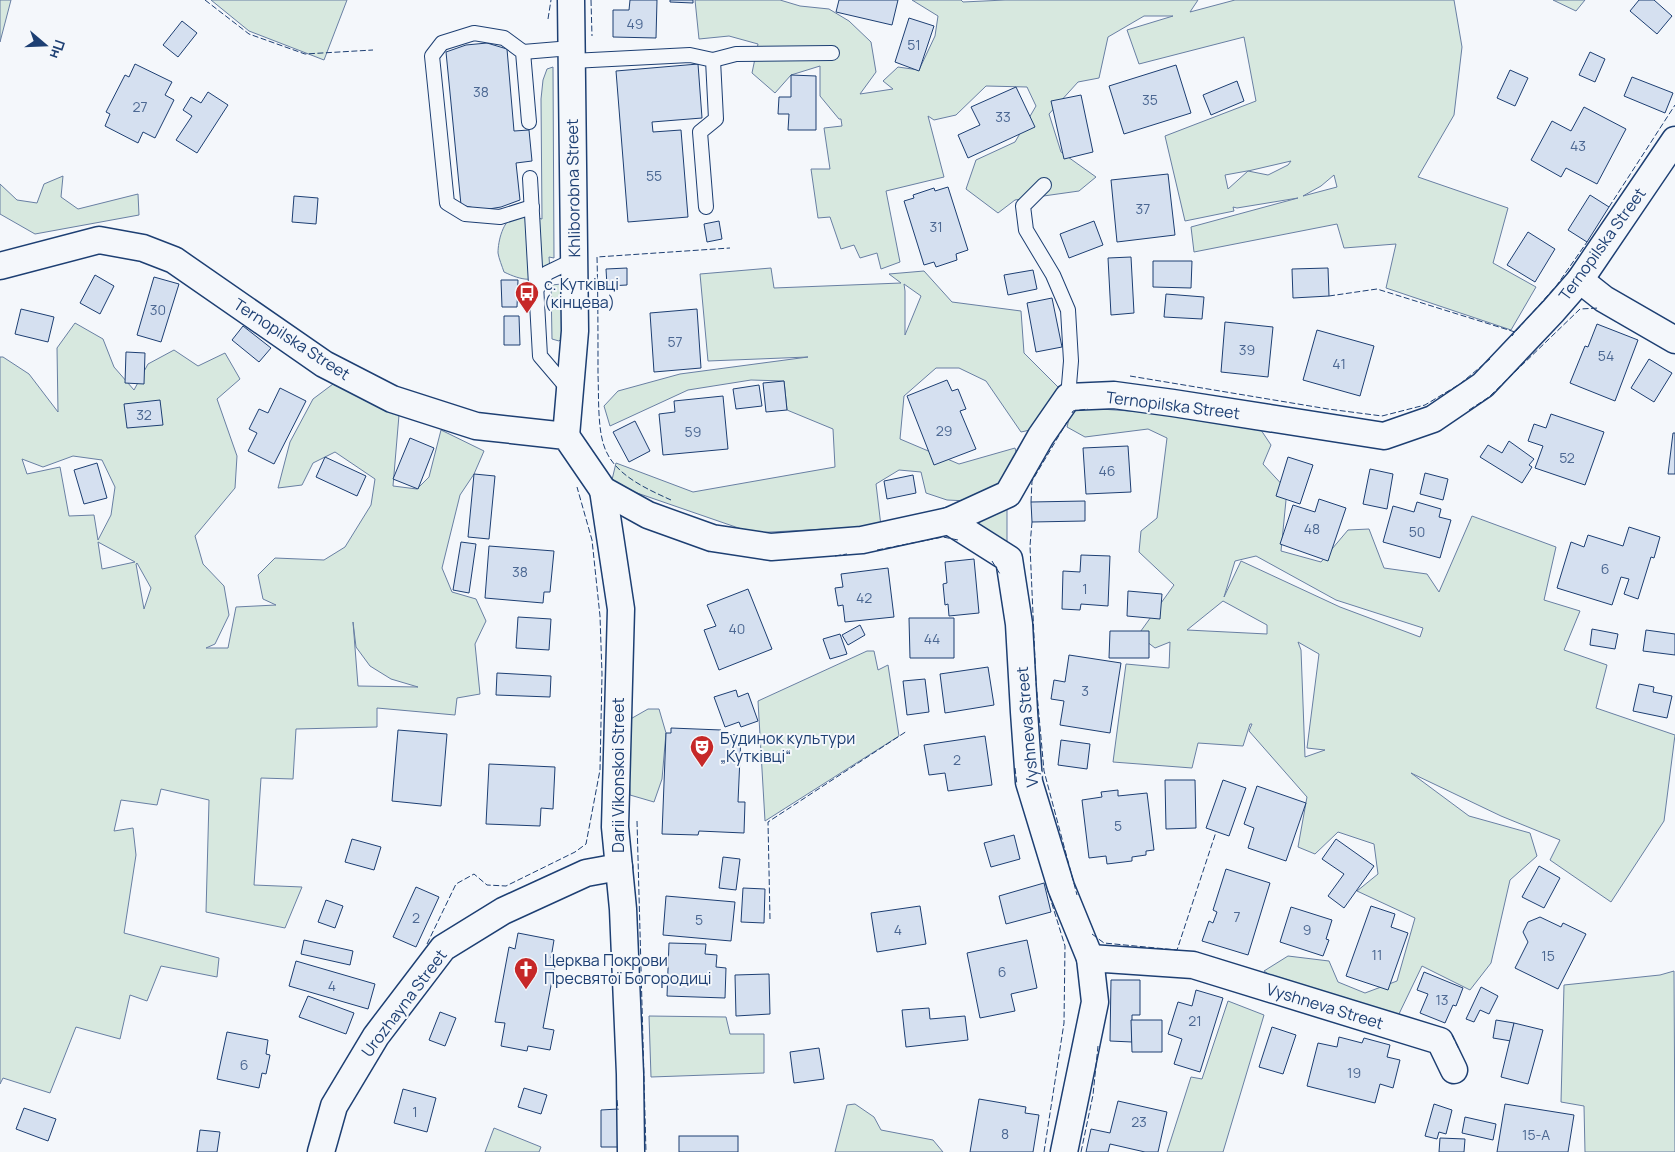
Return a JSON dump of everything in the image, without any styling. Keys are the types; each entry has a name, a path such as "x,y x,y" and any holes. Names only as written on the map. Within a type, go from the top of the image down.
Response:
{"street":[{"name":"Khliborobna Street","path":"566,436 575,331 571,0"},
{"name":"Ternopilska Street","path":"1068,397 1114,395 1384,436 1433,419 1483,385 1580,280 1675,140"},
{"name":"Ternopilska Street","path":"0,266 99,240 143,248 174,260 324,364 392,399 476,426 566,436"},
{"path":"1580,280 1604,298 1675,340"},
{"path":"566,436 603,490 648,515 712,538 771,548 862,540 949,521 1008,494 1041,436 1068,397"},
{"name":"Darii Vikonskoi Street","path":"603,490 621,608 615,827 623,909 630,1074 631,1152"},
{"name":"Vyshneva Street","path":"949,521 1009,558 1020,624 1024,712 1030,782 1060,887 1090,958 1095,1002 1064,1152"},
{"name":"Urozhayna Street","path":"321,1152 334,1106 376,1036 442,948 502,911 586,873 619,867"},
{"name":"Vyshneva Street","path":"1090,958 1193,965 1440,1041 1454,1070"}],"lane":[{"path":"532,207 500,217 465,214 447,204 432,56 442,43 474,32 504,38 522,52 572,55 690,55 712,60 736,54 832,53"},
{"path":"522,52 529,122"},
{"path":"706,207 700,132 716,120 712,60"},
{"path":"530,178 540,356 570,391"},
{"path":"1044,185 1023,206 1026,230 1053,274 1068,310 1071,361 1068,397"},
{"path":"536,290 547,273 574,260"}],"shaded area":[{"path":"0,0 11,0 0,42"},
{"path":"211,0 347,0 324,60 249,31"},
{"path":"695,0 780,0 800,6 829,9 849,21 871,42 876,72 860,94 893,89 883,81 898,67 919,70 935,36 938,16 912,0 961,0 963,2 1005,0 1198,0 1190,12 1235,0 1454,0 1462,47 1454,115 1418,177 1508,208 1493,263 1536,287 1511,330 1386,288 1396,244 1344,248 1337,224 1194,252 1191,227 1298,198 1237,208 1233,207 1234,211 1185,221 1165,136 1256,101 1244,37 1139,64 1127,30 1173,16 1144,16 1108,37 1099,78 1078,82 1049,114 1061,152 1096,177 1079,191 1015,200 998,213 966,189 976,160 1015,142 1036,106 1027,87 986,86 956,115 934,120 928,116 944,177 886,191 900,262 881,269 877,253 860,258 854,245 841,249 830,217 818,218 811,169 830,169 824,128 842,126 841,119 820,96 820,66 791,75 775,93 752,73 758,44 729,36 699,39","holes":["1291,161 1288,165 1268,175 1248,171","1248,171 1228,189 1225,175","1334,175 1337,187 1303,196 1321,186"]},
{"path":"1553,0 1585,0 1576,11"},
{"path":"553,67 554,258 549,257 550,270 544,274 533,279 522,279 504,272 498,253 499,243 504,226 511,218 522,215 542,219 541,99 543,80 547,69"},
{"path":"63,176 61,197 78,209 138,194 139,215 35,234 0,214 0,184 17,200 37,203 44,184"},
{"path":"771,268 774,288 901,283 889,274 924,271 952,302 1021,311 1024,353 1068,397 1062,423 1021,432 986,381 959,368 936,368 904,396 900,439 959,464 1015,448 1021,469 1008,488 968,501 947,500 926,493 921,472 899,470 876,484 881,526 753,533 611,484 616,463 693,492 835,467 833,429 787,410 784,381 751,380 688,390 610,426 604,406 618,391 680,374 808,357 708,361 700,274","holes":["904,284 921,296 905,335"]},
{"path":"562,284 563,337 559,341 552,339 551,285"},
{"path":"75,323 103,339 114,367 134,390 148,364 174,350 198,366 225,353 240,379 217,399 237,456 235,488 195,536 203,564 224,586 229,615 215,644 206,648 228,648 236,607 276,605 263,599 258,575 275,558 324,560 345,547 371,505 375,479 335,452 313,463 302,485 278,488 290,442 313,399 333,384 399,415 393,486 417,489 429,477 441,430 484,451 474,474 460,495 442,568 452,592 476,599 486,621 475,644 480,694 457,698 455,715 377,708 377,727 296,729 293,779 261,778 254,885 302,887 285,928 206,912 209,800 161,789 157,805 121,800 114,831 133,828 136,855 124,933 219,958 217,977 161,966 147,1001 130,995 120,1039 76,1027 50,1093 3,1078 0,1084 0,357 3,357 29,374 58,412 57,348","holes":["73,456 102,460 115,487 111,515 98,540 94,515 69,516 60,467 27,474 22,459 43,467","98,542 135,562 102,569","136,564 151,588 144,609","353,622 356,647 370,666 391,679 418,687 358,686"]},
{"path":"1072,407 1158,413 1259,427 1271,445 1263,464 1287,490 1281,551 1321,562 1348,530 1369,529 1384,568 1427,574 1439,592 1472,516 1556,547 1544,600 1580,611 1564,650 1607,665 1596,708 1675,735 1664,821 1611,902 1550,860 1560,840 1501,816 1411,773 1469,816 1530,833 1537,856 1510,880 1491,963 1470,990 1422,966 1398,1016 1293,991 1264,971 1288,956 1329,961 1338,982 1365,993 1397,981 1415,918 1357,891 1378,874 1374,844 1338,832 1315,854 1298,847 1307,797 1249,731 1252,724 1250,724 1243,746 1198,743 1192,768 1113,762 1126,664 1169,668 1170,642 1155,648 1138,635 1174,585 1139,552 1141,531 1157,518 1167,438 1148,429 1085,437 1067,427","holes":["1256,556 1336,600 1423,628 1420,637 1340,607 1241,561 1224,597 1235,561","1223,601 1267,625 1267,634 1187,630","1298,642 1319,654 1307,748 1325,750 1305,757 1301,650"]},
{"path":"1007,508 1007,546 965,523"},
{"path":"867,651 874,651 878,670 888,665 899,736 765,821 758,701"},
{"path":"648,709 659,709 666,733 662,779 654,802 630,795 627,721"},
{"path":"1674,971 1675,1152 1585,1152 1584,1106 1561,1102 1564,985 1660,975"},
{"path":"1228,1001 1264,1015 1223,1152 1167,1152 1191,1077 1202,1079"},
{"path":"649,1016 726,1017 730,1034 764,1034 764,1073 651,1077"},
{"path":"855,1104 874,1117 881,1130 933,1140 943,1152 835,1152 847,1105"},
{"path":"494,1128 541,1147 539,1152 485,1152"}],"building":[{"path":"630,0 657,0 656,38 613,37 613,10 629,10"},
{"path":"670,0 693,0 693,3 670,2"},
{"path":"839,0 898,0 892,25 836,12"},
{"path":"1639,0 1654,0 1672,16 1657,34 1630,11"},
{"path":"909,18 934,26 919,71 895,62"},
{"path":"182,21 197,33 178,57 163,45"},
{"path":"487,43 507,49 514,131 529,130 532,161 516,163 520,200 501,207 483,210 461,205 446,52 466,45"},
{"path":"1590,52 1605,59 1595,82 1579,75"},
{"path":"135,64 172,82 165,95 174,100 155,138 143,132 138,143 105,126 110,114 106,112 125,75 129,77"},
{"path":"698,64 702,118 652,122 653,132 681,130 688,217 628,222 616,71"},
{"path":"1176,65 1191,113 1124,134 1109,86"},
{"path":"1510,70 1528,78 1515,106 1497,98"},
{"path":"791,75 816,76 816,130 788,130 789,114 778,114 779,97 791,97"},
{"path":"1632,77 1673,93 1665,113 1624,96"},
{"path":"1237,81 1244,101 1211,115 1203,95"},
{"path":"1016,87 1035,127 968,158 958,135 980,125 971,107"},
{"path":"208,92 228,105 197,153 176,140 192,116 183,110 191,97 201,103"},
{"path":"1081,95 1093,152 1064,159 1051,101"},
{"path":"1584,107 1626,129 1597,184 1566,168 1561,177 1531,160 1552,121 1571,131"},
{"path":"1168,174 1175,235 1117,242 1111,180"},
{"path":"948,187 968,250 956,254 957,260 936,267 934,262 924,265 904,201 914,198 913,195 934,188 935,191"},
{"path":"1590,195 1609,207 1587,242 1568,230"},
{"path":"294,196 318,198 316,224 292,222"},
{"path":"719,221 722,239 707,242 704,224"},
{"path":"1094,221 1103,245 1069,258 1060,234"},
{"path":"1528,232 1555,249 1535,282 1507,265"},
{"path":"1131,257 1134,313 1111,315 1108,258"},
{"path":"1153,261 1192,261 1191,288 1153,287"},
{"path":"627,268 627,285 607,286 606,269"},
{"path":"1328,268 1329,296 1293,298 1292,269"},
{"path":"1033,270 1037,289 1008,295 1004,275"},
{"path":"95,275 114,286 100,314 80,303"},
{"path":"154,277 179,284 161,342 137,335"},
{"path":"501,280 518,280 517,307 502,307"},
{"path":"1166,294 1204,297 1202,319 1164,317"},
{"path":"1052,298 1062,347 1036,352 1027,303"},
{"path":"21,309 54,317 48,342 15,334"},
{"path":"697,309 701,368 654,372 650,313"},
{"path":"504,316 519,316 520,345 504,345"},
{"path":"1225,322 1273,327 1268,377 1221,372"},
{"path":"1597,324 1638,340 1615,401 1570,383 1585,346 1588,347"},
{"path":"243,326 271,348 259,362 232,340"},
{"path":"1317,330 1374,346 1360,396 1303,380"},
{"path":"126,352 145,353 144,384 125,383"},
{"path":"1649,359 1672,373 1654,402 1631,388"},
{"path":"947,380 952,391 958,389 966,409 960,411 976,449 934,465 907,396"},
{"path":"784,381 787,410 766,412 763,383"},
{"path":"759,385 762,406 736,409 733,389"},
{"path":"280,388 306,401 274,464 248,451 257,433 249,429 259,409 268,413"},
{"path":"723,396 728,449 663,455 659,414 675,412 674,401"},
{"path":"160,400 163,425 127,428 124,404"},
{"path":"1551,414 1604,432 1585,485 1535,468 1543,446 1528,441 1534,424 1546,428"},
{"path":"635,421 650,451 629,462 613,432"},
{"path":"1673,433 1675,433 1675,474 1668,474"},
{"path":"410,438 434,448 418,489 393,479"},
{"path":"1509,441 1534,459 1529,465 1532,467 1522,483 1480,457 1488,445 1502,453"},
{"path":"1128,446 1131,492 1086,494 1083,448"},
{"path":"325,457 366,476 357,496 316,477"},
{"path":"1288,457 1313,465 1300,504 1276,496"},
{"path":"97,463 107,498 84,504 74,470"},
{"path":"1370,469 1393,474 1387,509 1363,504"},
{"path":"1425,473 1448,479 1443,500 1420,494"},
{"path":"474,474 495,476 489,539 468,537"},
{"path":"913,475 916,493 887,499 884,481"},
{"path":"1319,499 1346,508 1328,561 1280,544 1293,505 1315,512"},
{"path":"1085,501 1085,521 1032,522 1031,502"},
{"path":"1417,502 1441,509 1439,517 1451,520 1440,558 1383,542 1393,506 1414,512"},
{"path":"1629,527 1660,537 1654,558 1651,557 1638,599 1624,594 1629,579 1621,577 1612,605 1557,588 1571,542 1584,547 1588,535 1623,546"},
{"path":"461,542 476,544 469,593 453,590"},
{"path":"489,546 554,551 550,592 544,592 543,603 485,598"},
{"path":"1081,555 1110,556 1108,606 1081,604 1080,610 1062,609 1063,571 1080,572"},
{"path":"974,559 979,613 949,616 948,604 945,605 943,584 947,583 945,562"},
{"path":"888,568 894,617 845,622 843,605 838,606 835,588 843,587 841,574"},
{"path":"748,589 772,649 719,670 704,630 716,626 707,605"},
{"path":"1128,591 1162,594 1160,619 1127,616"},
{"path":"518,617 551,619 549,650 516,648"},
{"path":"909,618 954,618 954,658 910,658"},
{"path":"860,625 865,635 848,645 842,635"},
{"path":"1592,629 1618,634 1615,649 1590,645"},
{"path":"1646,630 1675,634 1675,655 1643,651"},
{"path":"1110,631 1149,631 1149,658 1109,658"},
{"path":"840,634 847,654 830,659 823,639"},
{"path":"1069,655 1121,663 1110,733 1060,725 1064,701 1051,699 1054,680 1065,682"},
{"path":"988,667 994,705 945,713 940,674"},
{"path":"497,673 551,676 550,697 496,695"},
{"path":"925,679 929,712 907,715 903,681"},
{"path":"1639,684 1654,687 1653,692 1672,696 1667,718 1633,711"},
{"path":"736,690 738,697 748,693 758,721 741,727 739,722 725,727 714,697"},
{"name":"Будинок культури „Кутківці“","path":"671,728 721,730 721,734 741,735 738,802 745,802 744,833 699,831 698,835 662,834 666,733 671,733"},
{"path":"398,730 447,734 441,806 392,801"},
{"path":"985,736 992,785 948,791 945,773 929,775 924,745"},
{"path":"1061,740 1090,744 1087,769 1058,765"},
{"path":"489,764 555,767 553,809 541,808 540,826 486,824"},
{"path":"1165,780 1195,780 1196,828 1166,829"},
{"path":"1223,780 1246,788 1229,836 1206,828"},
{"path":"1257,786 1306,803 1286,861 1248,848 1254,828 1244,824"},
{"path":"1118,790 1118,796 1147,793 1154,850 1146,851 1146,855 1132,857 1132,861 1107,864 1106,856 1089,858 1082,800 1102,797 1101,792"},
{"path":"1014,835 1020,859 991,867 984,843"},
{"path":"352,839 381,847 374,870 345,862"},
{"path":"1336,839 1374,866 1344,908 1328,896 1344,874 1322,859"},
{"path":"723,857 740,859 736,890 719,888"},
{"path":"1539,866 1560,878 1544,908 1522,897"},
{"path":"1226,869 1270,883 1248,955 1202,941 1209,921 1213,923 1217,912 1213,910"},
{"path":"1044,883 1051,912 1006,924 999,896"},
{"path":"416,887 439,897 416,947 393,937"},
{"path":"743,888 765,889 764,923 741,922"},
{"path":"666,896 735,902 731,941 663,935"},
{"path":"326,900 343,906 335,928 318,922"},
{"path":"920,906 926,944 877,952 871,913"},
{"path":"1371,906 1395,914 1391,927 1408,933 1388,990 1346,976"},
{"path":"1291,907 1332,920 1326,939 1329,940 1323,956 1280,942"},
{"path":"1540,917 1561,927 1563,923 1586,934 1558,989 1515,968 1528,942 1523,932 1528,922"},
{"name":"Церква Покрови Пресвятої Богородиці","path":"518,933 554,940 551,958 556,959 543,1028 554,1030 550,1050 528,1046 527,1051 501,1046 505,1023 495,1022 509,947 515,949"},
{"path":"304,940 353,951 350,965 301,954"},
{"path":"1027,940 1037,988 1011,994 1015,1011 980,1018 967,953"},
{"path":"669,943 706,944 705,954 717,955 716,967 726,968 725,998 667,996"},
{"path":"296,961 375,984 368,1009 289,986"},
{"path":"1424,972 1463,988 1456,1006 1453,1005 1445,1023 1420,1013 1428,994 1417,990"},
{"path":"769,974 770,1014 736,1016 735,975"},
{"path":"1111,980 1140,980 1140,1015 1132,1015 1132,1042 1110,1041"},
{"path":"1481,987 1498,996 1489,1014 1480,1010 1474,1022 1466,1019"},
{"path":"1196,990 1223,998 1200,1072 1174,1064 1182,1039 1168,1034 1178,1002 1192,1006"},
{"path":"308,996 354,1013 346,1034 299,1017"},
{"path":"929,1008 930,1019 965,1016 968,1040 906,1047 902,1010"},
{"path":"440,1012 456,1018 445,1046 429,1040"},
{"path":"1131,1020 1162,1020 1162,1052 1132,1052"},
{"path":"1496,1020 1514,1023 1511,1041 1493,1038"},
{"path":"1514,1023 1543,1030 1528,1084 1501,1077"},
{"path":"1272,1027 1296,1035 1283,1074 1259,1067"},
{"path":"227,1032 268,1040 266,1054 270,1055 266,1074 262,1073 259,1088 217,1079"},
{"path":"1339,1037 1362,1043 1364,1038 1390,1045 1387,1057 1400,1060 1393,1088 1380,1084 1375,1103 1307,1086 1318,1043 1337,1047"},
{"path":"819,1048 824,1079 794,1083 790,1052"},
{"path":"524,1088 547,1095 541,1114 518,1107"},
{"path":"403,1089 436,1098 427,1132 394,1123"},
{"path":"979,1099 1026,1107 1025,1113 1039,1115 1033,1152 970,1152"},
{"path":"1118,1101 1167,1112 1158,1152 1145,1152 1110,1144 1108,1152 1086,1152 1091,1129 1110,1133"},
{"path":"1434,1104 1452,1110 1446,1134 1439,1132 1437,1139 1425,1136"},
{"path":"1505,1104 1574,1115 1568,1152 1497,1152"},
{"path":"24,1108 56,1119 48,1141 16,1129"},
{"path":"618,1109 618,1147 601,1147 601,1110"},
{"path":"1465,1117 1496,1124 1493,1140 1462,1133"},
{"path":"200,1130 220,1132 217,1152 197,1152"},
{"path":"679,1136 738,1136 738,1152 679,1152"},
{"path":"1440,1138 1465,1139 1464,1152 1439,1152"}],"fence":[{"path":"205,0 249,34 305,54 373,50"},
{"path":"548,19 551,0"},
{"path":"591,0 592,36"},
{"path":"1609,207 1675,105"},
{"path":"1516,331 1557,285 1587,242"},
{"path":"671,500 625,475 611,460 603,443 599,403 597,257 730,248"},
{"path":"1329,296 1377,289 1515,332 1512,336"},
{"path":"1469,410 1489,397 1580,309 1599,308"},
{"path":"1130,376 1328,409 1382,416 1425,405 1460,384 1490,359"},
{"path":"1072,413 1073,411 1088,409"},
{"path":"1031,502 1032,481 1067,422"},
{"path":"427,944 456,884 474,874 487,885 506,886 575,852 586,844 600,770 602,674 600,616 592,540 577,487"},
{"path":"1032,522 1030,546 1036,682 1044,771 1077,895"},
{"path":"877,550 943,537 958,540"},
{"path":"835,556 847,554"},
{"path":"992,561 1000,574"},
{"path":"770,919 768,822 907,731"},
{"path":"1015,768 1017,785"},
{"path":"637,821 646,1152"},
{"path":"1092,934 1104,943 1177,950 1216,832"},
{"path":"1044,1152 1064,1023 1065,946 1048,891"},
{"path":"1452,1035 1459,1049"},
{"path":"1081,1152 1093,1095 1098,1046"},
{"path":"617,1100 618,1110"}],"place":[{"name":"с. Кутківці (кінцева)","path":"527,314"},
{"name":"Будинок культури „Кутківці“","path":"702,768"},
{"name":"Церква Покрови Пресвятої Богородиці","path":"526,990"}]}
